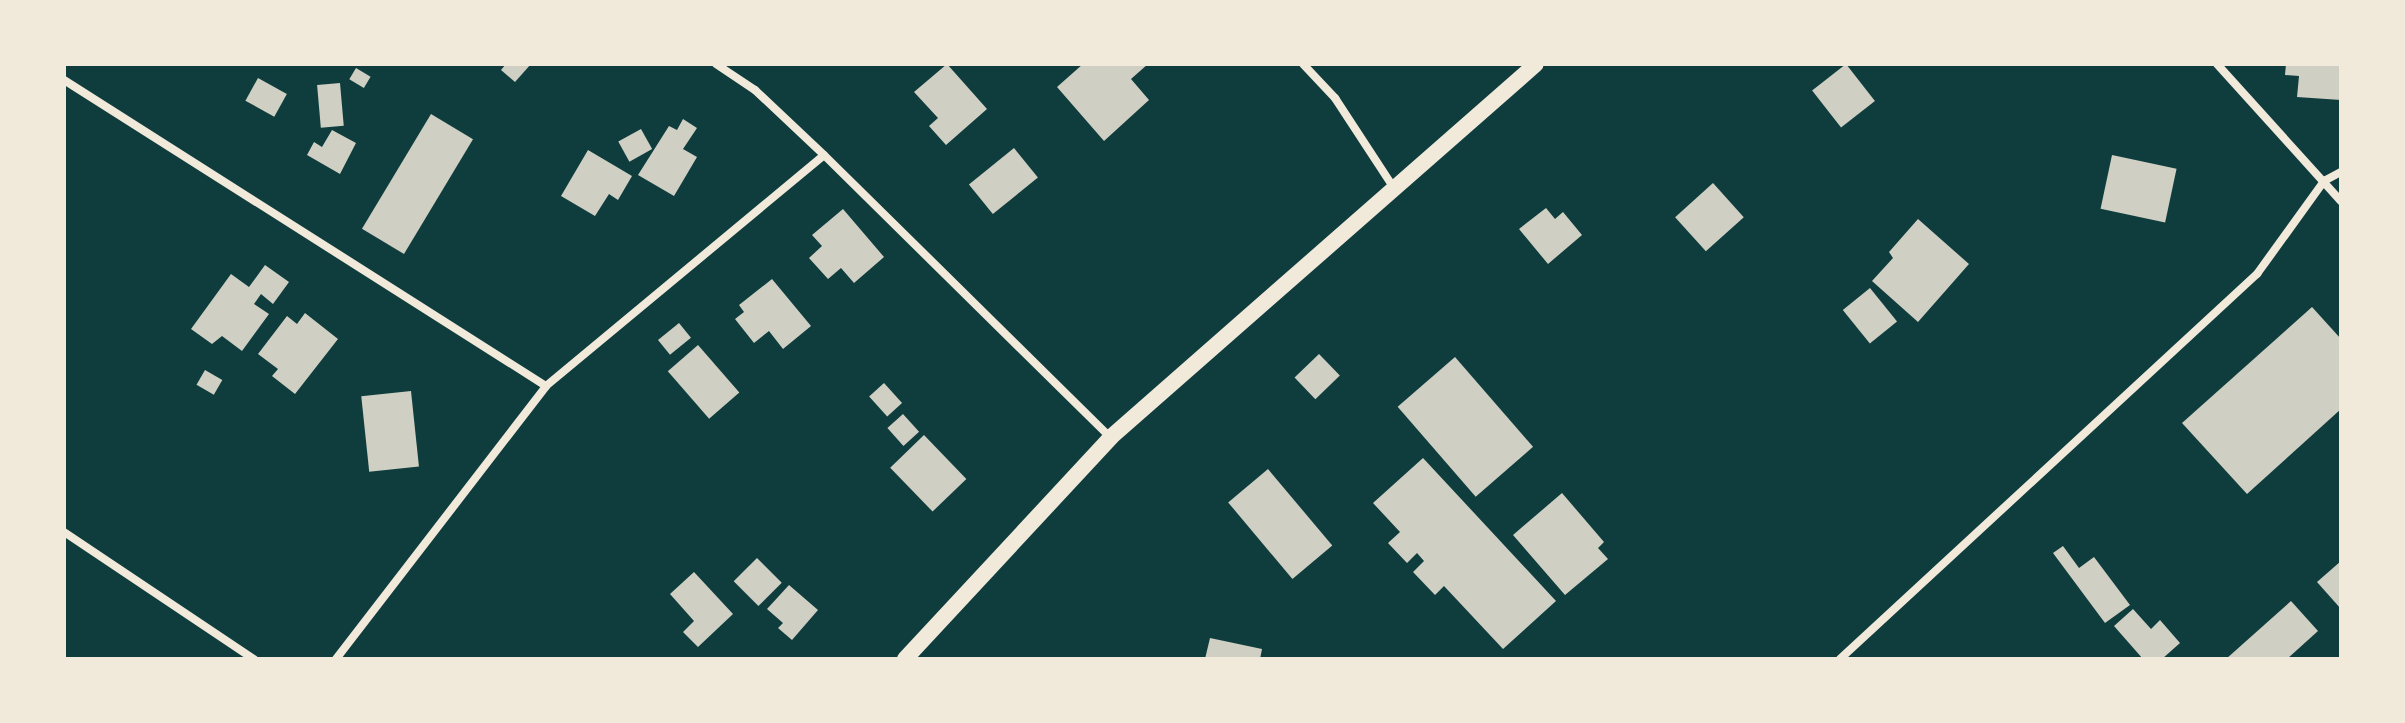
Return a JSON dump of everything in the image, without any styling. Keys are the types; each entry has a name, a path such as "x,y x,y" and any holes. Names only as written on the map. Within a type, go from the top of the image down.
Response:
{"main road":[{"path":"905,659 1111,437 1536,64"}],"street":[{"path":"716,64 755,90 824,155 1111,437"},
{"path":"1303,64 1335,98 1394,188"},
{"path":"2217,64 2341,201"},
{"path":"64,80 546,386"},
{"path":"336,659 546,386 824,155"},
{"path":"1840,659 2257,274 2324,181 2341,172"},
{"path":"64,532 254,659"}],"building":[{"path":"506,64 531,64 515,82 501,70"},
{"path":"947,64 987,109 946,145 929,126 938,118 914,92"},
{"path":"1083,64 1148,64 1131,79 1149,100 1104,141 1057,87"},
{"path":"1846,64 1875,101 1841,128 1812,90"},
{"path":"2286,64 2341,64 2341,100 2297,97 2299,76 2285,75"},
{"path":"356,68 371,77 364,88 349,79"},
{"path":"258,78 287,94 274,117 245,101"},
{"path":"340,83 344,126 321,128 317,85"},
{"path":"431,114 473,139 404,254 362,229"},
{"path":"683,119 697,128 683,149 697,157 674,196 638,175 669,126 677,130"},
{"path":"641,129 652,149 629,162 618,142"},
{"path":"332,130 356,143 340,174 307,155 314,142 322,147"},
{"path":"1014,148 1038,178 993,214 969,185"},
{"path":"588,150 632,176 618,200 609,194 595,216 561,196"},
{"path":"2112,155 2177,169 2165,223 2101,209"},
{"path":"1713,183 1744,217 1706,251 1675,217"},
{"path":"1546,208 1555,219 1563,212 1582,235 1548,264 1519,229"},
{"path":"843,209 884,257 854,283 841,268 828,279 809,258 822,246 812,235"},
{"path":"1918,219 1969,264 1918,322 1872,281 1893,258 1889,252"},
{"path":"265,265 289,282 273,304 261,294 254,304 269,314 242,351 222,336 212,344 191,329 231,274 249,287"},
{"path":"772,279 811,326 783,349 769,331 754,343 735,319 744,312 739,305"},
{"path":"1870,288 1897,321 1870,343 1843,310"},
{"path":"2312,307 2341,339 2341,409 2247,494 2182,423"},
{"path":"305,313 338,339 295,394 272,376 278,369 258,354 287,316 297,324"},
{"path":"679,323 691,338 670,355 658,340"},
{"path":"698,345 739,393 709,419 668,371"},
{"path":"1319,354 1340,376 1315,399 1295,378"},
{"path":"1455,357 1533,447 1476,497 1398,407"},
{"path":"205,370 222,380 214,395 196,385"},
{"path":"884,383 902,403 887,416 869,396"},
{"path":"411,391 419,467 369,472 361,396"},
{"path":"903,414 919,432 903,446 887,428"},
{"path":"924,435 966,479 933,512 890,468"},
{"path":"1423,458 1556,601 1503,649 1444,586 1435,595 1413,572 1424,561 1417,553 1407,563 1388,543 1400,532 1373,503"},
{"path":"1268,469 1332,546 1292,579 1228,502"},
{"path":"1562,493 1604,542 1598,548 1608,559 1565,595 1513,535"},
{"path":"2063,546 2079,568 2094,557 2130,605 2105,623 2053,553"},
{"path":"757,558 782,583 758,606 734,581"},
{"path":"2341,561 2341,609 2317,582"},
{"path":"694,572 733,614 698,647 683,632 694,621 670,594"},
{"path":"789,585 818,610 792,640 778,628 783,623 767,609"},
{"path":"2291,601 2318,631 2287,659 2226,659"},
{"path":"2133,609 2151,629 2160,620 2180,643 2162,659 2143,659 2114,626"},
{"path":"1210,638 1262,649 1260,659 1205,659"}]}
